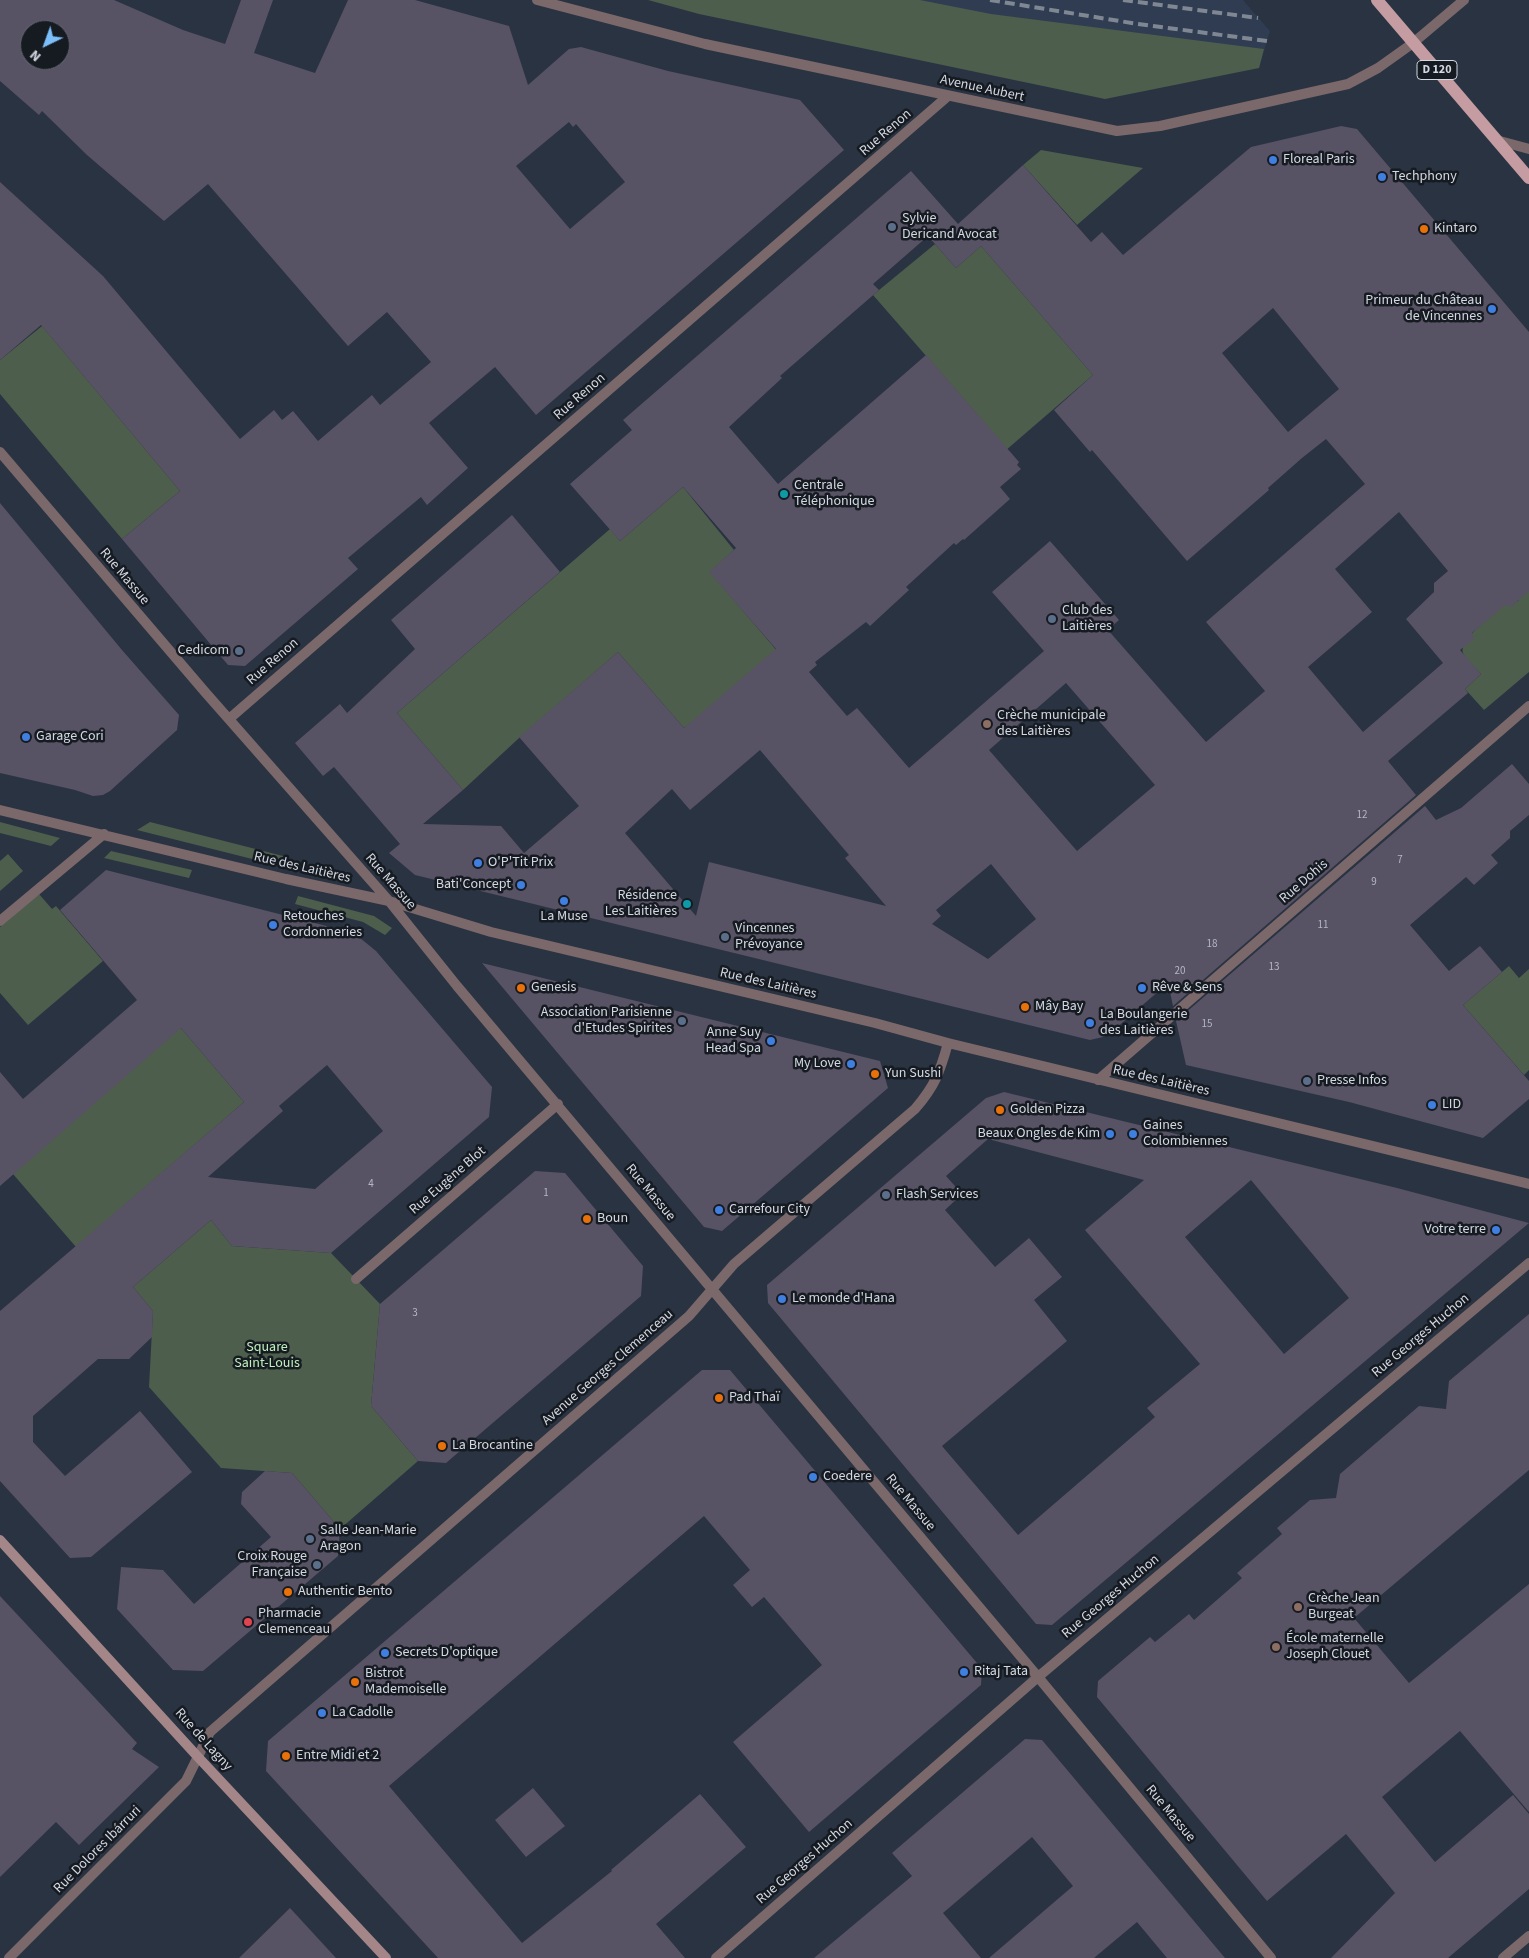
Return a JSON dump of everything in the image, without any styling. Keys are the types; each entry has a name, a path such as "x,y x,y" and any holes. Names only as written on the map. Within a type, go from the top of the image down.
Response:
{"main road":[{"name":"D 120","path":"1378,0 1529,178"},
{"name":"Rue de Lagny","path":"0,1540 198,1757 386,1958"}],"street":[{"name":"Avenue Aubert","path":"536,0 705,44 1117,131 1160,126 1348,84 1378,68 1429,30 1464,0"},
{"name":"Rue Renon","path":"229,720 948,96"},
{"path":"1496,140 1529,149"},
{"name":"Rue Massue","path":"0,452 229,720 390,901 457,986 1038,1677 1271,1958"},
{"name":"Rue Dohis","path":"1098,1080 1529,706"},
{"name":"Rue des Laitières","path":"0,810 286,879 390,901 492,932 1529,1184"},
{"path":"0,920 104,834"},
{"name":"Avenue Georges Clemenceau","path":"198,1757 210,1732 689,1316 734,1264 915,1110 930,1093 939,1074 948,1043"},
{"name":"Rue Eugène Blot","path":"356,1279 558,1104"},
{"name":"Rue Georges Huchon","path":"716,1958 1038,1677 1529,1263"},
{"name":"Rue Dolores Ibárruri","path":"9,1958 186,1781 198,1757"},
{"path":"1503,1958 1529,1936"}],"shaded area":[{"path":"648,0 1243,0 1270,31 1259,68"}],"green space":[{"path":"648,0 920,0 991,14 1264,49 1259,68 1105,99 699,14"},
{"path":"1041,150 1143,168 1077,225 1023,165"},
{"path":"935,244 956,268 981,246 1093,375 1005,451 975,412 873,295"},
{"path":"42,326 180,491 122,539 0,394 0,360"},
{"path":"683,487 734,550 710,572 784,659 684,728 618,652 518,739 463,790 397,713 610,529 620,541"},
{"path":"1529,584 1529,672 1484,710 1465,689 1481,674 1464,656 1463,647 1479,626 1495,612 1506,603 1511,606 1519,600 1519,592"},
{"path":"0,822 60,838 51,846 0,833"},
{"path":"150,822 283,856 280,866 137,830"},
{"path":"111,851 192,870 189,878 104,858"},
{"path":"8,854 23,871 0,891 0,861"},
{"path":"39,894 52,909 56,906 103,961 28,1025 0,993 0,927"},
{"path":"298,896 374,916 392,928 385,935 363,922 295,904"},
{"path":"1509,966 1519,978 1529,969 1529,1070 1524,1075 1463,1005"},
{"path":"181,1028 244,1102 76,1247 0,1159 0,1118"},
{"name":"Square Saint-Louis","path":"211,1220 232,1246 331,1253 380,1304 371,1406 418,1461 340,1529 292,1473 221,1468 149,1387 153,1311 133,1287"}],"building":[{"path":"0,0 114,0 183,30 225,44 241,0 273,0 254,53 315,73 348,0 415,0 509,26 528,85 569,49 581,47 668,71 800,100 844,150 536,415 495,367 429,423 468,468 427,505 421,497 348,558 358,569 245,666 228,665 122,539 180,491 41,325 0,360 0,182 103,276 240,439 274,410 282,420 293,411 318,441 372,395 380,405 431,362 387,312 348,346 208,184 164,221 87,155 42,111 39,115 0,81","holes":["569,122 573,127 576,124 625,182 570,229 516,166"]},
{"path":"1341,126 1357,129 1529,332 1529,591 1511,607 1505,605 1472,633 1474,639 1460,650 1481,674 1465,689 1468,693 1388,761 1416,795 1173,1006 1168,983 1107,1036 1090,1040 415,875 389,853 400,844 334,767 323,776 295,743 340,704 347,713 415,649 391,620 512,515 560,572 397,713 463,790 423,824 501,826 524,853 579,806 519,737 618,652 684,728 776,649 709,572 736,548 683,487 620,541 570,484 632,430 623,420 911,171 958,224 1023,165 1091,242 1102,232 1123,255 1251,147","holes":["928,236 956,268 981,246 1093,375 1054,410 1090,452 1092,450 1187,561 1269,490 1268,488 1302,458 1326,439 1365,484 1206,622 1265,691 1206,742 1108,630 1119,620 1050,541 992,592 1044,651 909,768 857,708 847,716 809,672 817,665 815,662 866,622 870,626 909,590 906,587 954,543 956,545 964,540 1010,499 1000,487 1021,469 1017,465 1019,462 926,355 778,484 729,427 782,378 780,376 879,290 873,284","1273,308 1339,389 1288,432 1222,353","1399,512 1448,571 1434,583 1434,592 1406,619 1443,663 1363,732 1308,667 1372,612 1335,569","1066,683 1155,785 1077,851 989,750","760,750 849,855 845,858 886,906 709,862 696,916 625,833 672,789 690,810","991,864 1036,919 988,959 932,924 941,916 936,910"]},
{"path":"0,503 122,650 179,715 177,730 110,791 103,795 93,796 75,790 0,773"},
{"path":"1512,764 1529,784 1529,815 1510,831 1510,838 1491,855 1498,863 1474,885 1466,877 1410,925 1449,971 1480,946 1502,972 1463,1005 1529,1081 1529,1099 1483,1138 1349,1102 1186,1065 1176,1021 1425,806 1436,820 1461,808"},
{"path":"106,870 354,933 376,951 492,1087 489,1117 331,1253 232,1246 211,1220 133,1287 153,1311 152,1337 129,1359 98,1359 33,1416 33,1442 65,1476 140,1411 192,1472 91,1557 70,1558 0,1481 0,1311 244,1102 181,1028 0,1186 0,1072 23,1099 137,1000 60,910","holes":["327,1065 383,1131 315,1189 208,1177 283,1111 279,1106"]},
{"path":"482,963 880,1061 888,1088 722,1231 704,1227"},
{"path":"1004,1092 1397,1188 1529,1223 1052,1625 1036,1624 768,1303 767,1285 986,1098","holes":["988,1139 1144,1180 1085,1230 1200,1364 1147,1408 1155,1417 1018,1535 942,1446 1067,1341 1034,1300 1062,1277 1029,1238 995,1267 945,1210 962,1194 946,1176","1251,1180 1349,1298 1284,1354 1185,1237"]},
{"path":"535,1171 565,1173 643,1266 641,1296 446,1463 418,1461 371,1406 380,1304"},
{"path":"1529,1314 1529,1470 1354,1618 1409,1683 1529,1584 1529,1812 1460,1731 1382,1797 1435,1862 1513,1795 1529,1814 1529,1889 1448,1958 1331,1958 1395,1893 1346,1834 1267,1901 1097,1697 1098,1681 1150,1637 1155,1642 1189,1614 1194,1620 1242,1578 1237,1573 1282,1534 1277,1528 1310,1500 1336,1498 1340,1474 1419,1406 1446,1409 1449,1381"},
{"path":"702,1370 730,1370 982,1669 981,1685 809,1832 733,1742 822,1665 764,1597 752,1607 733,1585 750,1570 704,1516 389,1786 522,1943 612,1871 700,1794 746,1847 656,1924 685,1958 438,1958 266,1771 268,1741"},
{"path":"265,1471 292,1473 340,1529 338,1556 203,1671 173,1670 117,1609 121,1567 163,1570 194,1604 271,1537 241,1504 242,1492"},
{"path":"0,1596 137,1743 132,1749 159,1767 79,1845 56,1822 0,1877"},
{"path":"1025,1739 1042,1740 1225,1958 1167,1958 1137,1922 1094,1958 989,1958 1073,1886 1032,1837 943,1913 981,1958 814,1958 912,1876 892,1853"},
{"path":"533,1788 565,1826 526,1857 495,1820"},
{"path":"290,1908 336,1958 239,1958"}],"railway":[{"path":"990,0 1138,24 1267,41"},
{"path":"1123,0 1258,18"}],"place":[{"name":"Floreal Paris","path":"1273,160"},
{"name":"Techphony","path":"1382,177"},
{"name":"Sylvie Dericand Avocat","path":"892,227"},
{"name":"Kintaro","path":"1424,229"},
{"name":"Primeur du Château de Vincennes","path":"1492,309"},
{"name":"Centrale Téléphonique","path":"784,494"},
{"name":"Club des Laitières","path":"1052,619"},
{"name":"Cedicom","path":"239,651"},
{"name":"Crèche municipale des Laitières","path":"987,724"},
{"name":"Garage Cori","path":"26,737"},
{"name":"O'P'Tit Prix","path":"478,863"},
{"name":"Bati'Concept","path":"521,885"},
{"name":"La Muse","path":"564,901"},
{"name":"Résidence Les Laitières","path":"687,904"},
{"name":"Retouches Cordonneries","path":"273,925"},
{"name":"Vincennes Prévoyance","path":"725,937"},
{"name":"Genesis","path":"521,988"},
{"name":"Rêve & Sens","path":"1142,988"},
{"name":"Mây Bay","path":"1025,1007"},
{"name":"Association Parisienne d'Etudes Spirites","path":"682,1021"},
{"name":"La Boulangerie des Laitières","path":"1090,1023"},
{"name":"Anne Suy Head Spa","path":"771,1041"},
{"name":"My Love","path":"851,1064"},
{"name":"Yun Sushi","path":"875,1074"},
{"name":"Presse Infos","path":"1307,1081"},
{"name":"LID","path":"1432,1105"},
{"name":"Golden Pizza","path":"1000,1110"},
{"name":"Beaux Ongles de Kim","path":"1110,1134"},
{"name":"Gaines Colombiennes","path":"1133,1134"},
{"name":"Flash Services","path":"886,1195"},
{"name":"Carrefour City","path":"719,1210"},
{"name":"Boun","path":"587,1219"},
{"name":"Votre terre","path":"1496,1230"},
{"name":"Le monde d'Hana","path":"782,1299"},
{"name":"Pad Thaï","path":"719,1398"},
{"name":"La Brocantine","path":"442,1446"},
{"name":"Coedere","path":"813,1477"},
{"name":"Salle Jean-Marie Aragon","path":"310,1539"},
{"name":"Croix Rouge Française","path":"317,1565"},
{"name":"Authentic Bento","path":"288,1592"},
{"name":"Crèche Jean Burgeat","path":"1298,1607"},
{"name":"Pharmacie Clemenceau","path":"248,1622"},
{"name":"École maternelle Joseph Clouet","path":"1276,1647"},
{"name":"Secrets D'optique","path":"385,1653"},
{"name":"Ritaj Tata","path":"964,1672"},
{"name":"Bistrot Mademoiselle","path":"355,1682"},
{"name":"La Cadolle","path":"322,1713"},
{"name":"Entre Midi et 2","path":"286,1756"}]}
